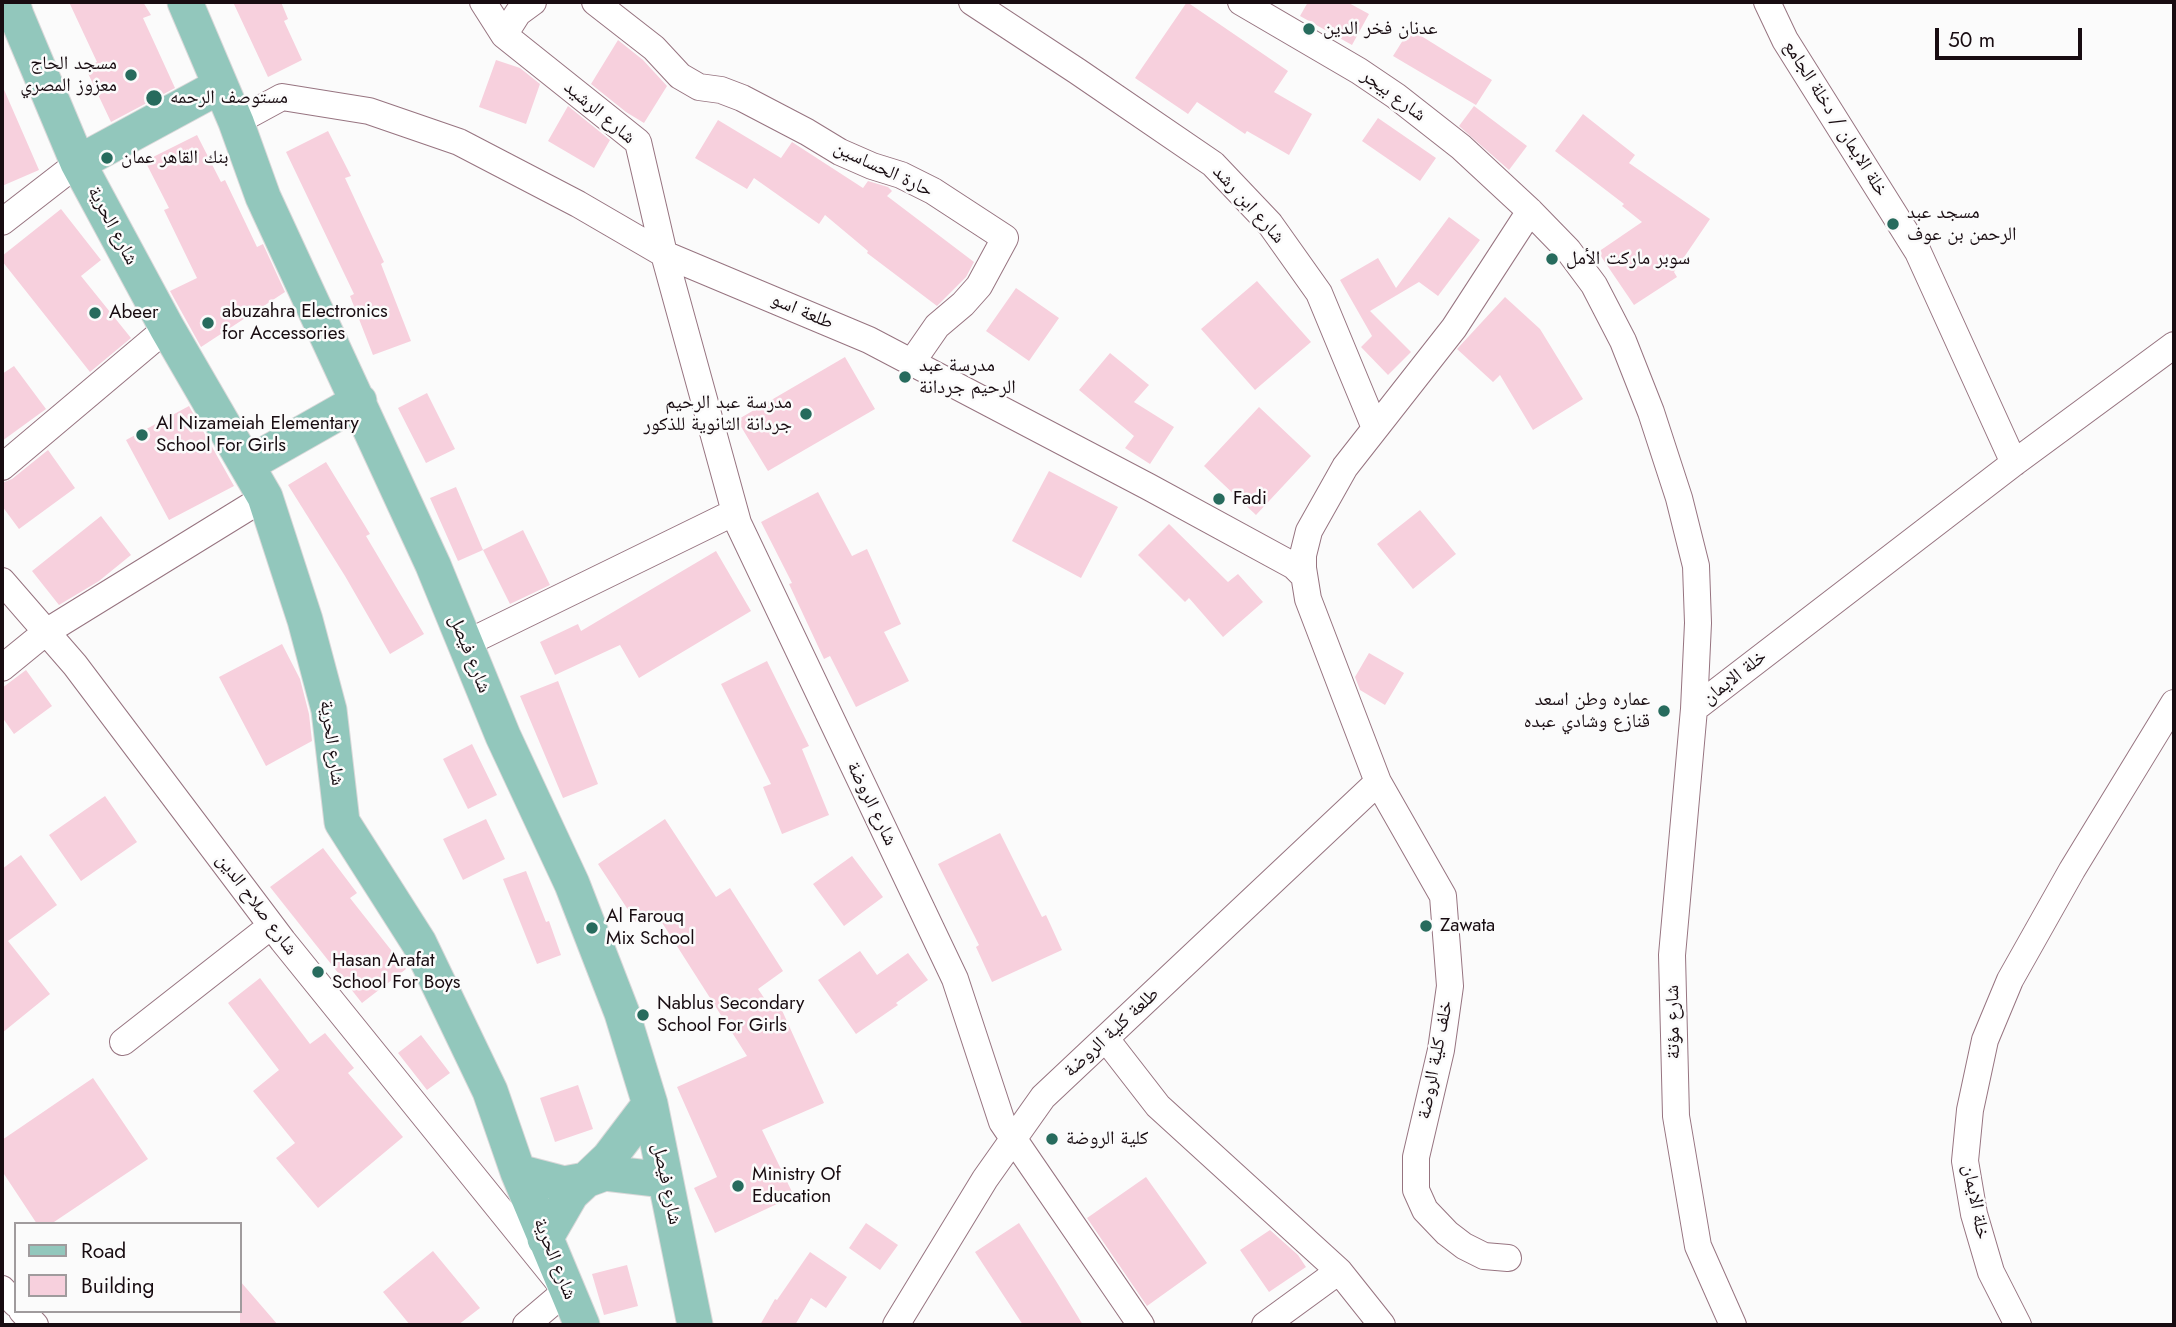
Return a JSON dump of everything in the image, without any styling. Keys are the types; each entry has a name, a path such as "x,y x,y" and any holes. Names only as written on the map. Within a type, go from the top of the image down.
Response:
{"main road":[{"name":"شارع الحرية","path":"12,2 78,163 167,328 265,497 305,620 329,710 342,822 419,943 490,1091 545,1240 582,1325"},
{"name":"شارع فيصل","path":"185,2 236,122 263,197 433,565 503,737 572,884 622,1013 649,1104 695,1325"},
{"path":"78,163 220,86"},
{"path":"248,464 359,401"},
{"path":"545,1240 570,1194 609,1158 649,1104"},
{"path":"519,1172 564,1184 605,1173 665,1180"}],"street":[{"name":"شارع الرشيد","path":"482,2 504,35 638,142 664,254"},
{"path":"504,35 518,13 533,2"},
{"name":"حارة الحساسين","path":"595,2 654,48 680,76 699,87 721,90 742,98 840,152 901,175 933,191 1005,238 979,286 937,326 912,362"},
{"name":"شارع ابن رشد","path":"972,2 1213,164 1270,224 1319,293 1375,428"},
{"name":"شارع بيجر","path":"1241,2 1359,71 1396,96 1461,147 1530,211"},
{"name":"خلة الايمان / دخلة الجامع","path":"1767,2 1786,40 1918,252 2014,463"},
{"name":"طلعة اسو","path":"236,122 282,97 369,111 458,142 578,204 664,254 869,340 912,362 1270,552 1294,566 1303,575"},
{"path":"2,222 78,163"},
{"path":"1303,575 1303,555 1309,531 1345,467 1454,328 1530,211"},
{"name":"خلة الايمان","path":"1530,211 1568,250 1594,285 1623,341 1659,436 1679,498 1696,566 1698,623 1694,709"},
{"name":"شارع الروضة","path":"664,254 738,523 955,979 1002,1122 1141,1325"},
{"path":"2,467 167,328"},
{"name":"خلة الايمان","path":"1694,709 2014,463 2174,345"},
{"path":"2,668 46,632 265,497"},
{"path":"465,644 735,512"},
{"name":"خلف كلية الروضة","path":"1303,575 1308,599 1378,782 1443,896 1450,986 1441,1050 1416,1157 1416,1190 1425,1210 1464,1246 1484,1256 1508,1258"},
{"name":"شارع صلاح الدين","path":"2,581 75,665 271,926 566,1292"},
{"name":"خلة الايمان","path":"2018,1325 1991,1272 1974,1214 1965,1161 1970,1110 1985,1040 2010,981 2040,925 2174,703"},
{"name":"شارع مؤتة","path":"1694,709 1672,954 1675,1116 1698,1246 1733,1325"},
{"name":"طلعة كلية الروضة","path":"896,1325 985,1179 1043,1097 1378,782"},
{"path":"123,1042 271,926"},
{"path":"1105,1039 1158,1106 1339,1271 1382,1325"},
{"path":"1265,1325 1339,1271"},
{"path":"2,1289 14,1302"},
{"path":"526,1325 566,1292"}],"building":[{"path":"69,2 143,2 151,15 143,18 175,88 111,122 85,67 97,62"},
{"path":"233,2 281,2 288,19 284,21 302,60 268,77"},
{"path":"1187,2 1288,71 1274,92 1312,114 1289,155 1247,131 1245,134 1197,102 1188,114 1135,78"},
{"path":"1308,2 1347,2 1369,14 1352,45 1300,16"},
{"path":"1410,29 1492,80 1476,105 1393,56"},
{"path":"618,40 643,60 667,86 644,123 591,84"},
{"path":"496,60 520,68 540,84 526,124 479,107"},
{"path":"2,85 39,170 2,186"},
{"path":"568,106 610,140 594,168 548,141"},
{"path":"1474,106 1527,146 1509,170 1459,126"},
{"path":"1583,114 1635,155 1629,163 1710,219 1674,272 1677,277 1634,305 1598,252 1642,222 1622,206 1624,204 1555,151"},
{"path":"1378,118 1436,158 1420,181 1362,141"},
{"path":"718,120 781,158 792,142 863,188 868,181 888,187 892,191 887,196 974,262 966,277 937,306 867,253 868,251 825,215 819,224 754,178 747,189 695,158"},
{"path":"328,131 351,176 345,178 384,262 381,264 411,341 373,355 350,296 354,294 286,152"},
{"path":"197,135 221,182 225,180 257,247 263,244 285,292 201,347 170,291 197,278 164,210 169,208 145,161"},
{"path":"61,209 101,260 81,276 131,338 90,372 2,261 2,256"},
{"path":"1449,217 1480,240 1438,296 1419,282 1370,311 1411,352 1388,375 1361,347 1372,336 1340,280 1378,258 1396,288"},
{"path":"1257,281 1311,342 1255,390 1201,329"},
{"path":"1016,288 1059,318 1029,361 986,331"},
{"path":"1505,297 1540,329 1583,399 1533,430 1500,375 1493,382 1457,349"},
{"path":"1110,353 1149,385 1134,402 1174,427 1150,464 1125,448 1134,436 1079,390"},
{"name":"مدرسة عبد الرحيم جردانة الثانوية للذكور","path":"845,357 875,409 768,471 737,420"},
{"path":"14,366 46,409 2,441 2,374"},
{"path":"427,393 455,449 426,463 398,408"},
{"path":"189,406 234,486 169,520 126,440"},
{"path":"1259,407 1311,456 1256,515 1204,466"},
{"path":"48,450 75,488 19,529 2,506 2,483 12,479"},
{"path":"326,462 370,534 366,536 424,634 390,654 288,485"},
{"path":"1049,471 1118,507 1081,578 1012,541"},
{"path":"456,487 483,550 458,561 430,498"},
{"path":"818,492 852,556 867,549 901,624 884,632 909,681 856,707 830,656 824,659 789,584 792,583 761,522"},
{"path":"1420,510 1456,554 1413,589 1377,544"},
{"path":"101,516 131,555 99,581 59,605 32,571"},
{"path":"1169,524 1228,582 1238,574 1263,602 1223,637 1189,598 1185,602 1138,555"},
{"path":"523,530 550,585 510,604 483,550"},
{"path":"716,551 751,611 639,678 620,645 555,675 540,642 578,624 581,631"},
{"path":"282,644 300,679 309,714 312,741 266,766 219,677"},
{"path":"1369,653 1404,673 1385,705 1360,690 1355,677"},
{"path":"767,661 809,746 802,749 829,815 782,834 763,787 771,784 721,684"},
{"path":"26,670 52,706 14,734 2,717 2,688"},
{"path":"558,681 598,784 563,798 520,696"},
{"path":"472,744 497,795 468,809 443,759"},
{"path":"105,796 137,842 81,881 49,835"},
{"path":"486,819 505,859 463,880 443,839"},
{"path":"665,819 716,897 730,888 783,971 758,989 773,1011 780,1006 824,1103 762,1130 794,1196 715,1233 694,1188 717,1177 677,1087 747,1056 654,910 636,922 598,864"},
{"path":"1000,833 1042,917 1046,915 1062,950 992,982 976,947 979,945 938,864"},
{"path":"323,848 357,893 350,898 406,969 362,1003 270,887"},
{"path":"21,855 57,905 8,941 50,994 2,1033 2,869"},
{"path":"852,856 883,897 844,926 813,884"},
{"path":"526,871 561,955 537,964 503,879"},
{"path":"860,951 877,975 908,953 928,980 856,1034 818,980"},
{"path":"260,978 310,1044 325,1033 354,1068 348,1073 403,1137 318,1208 276,1158 295,1143 253,1091 279,1070 228,1003"},
{"path":"421,1035 450,1073 427,1090 398,1053"},
{"path":"93,1078 148,1159 54,1222 36,1222 2,1171 2,1140"},
{"path":"578,1085 593,1129 555,1142 540,1098"},
{"path":"1146,1177 1207,1263 1147,1306 1087,1218"},
{"path":"866,1223 898,1245 880,1270 849,1248"},
{"path":"1019,1223 1083,1325 1023,1325 975,1252"},
{"path":"1270,1230 1298,1255 1306,1267 1269,1292 1240,1250"},
{"path":"433,1251 480,1308 458,1325 410,1325 383,1292"},
{"path":"810,1252 847,1277 826,1308 811,1298 795,1325 760,1325 775,1299 777,1300"},
{"path":"627,1265 638,1306 604,1315 592,1274"},
{"path":"242,1283 278,1325 240,1325 242,1313"}],"place":[{"name":"عدنان فخر الدين","path":"1309,29"},
{"name":"مسجد الحاج معزوز المصري","path":"131,75"},
{"name":"مستوصف الرحمه","path":"154,98"},
{"name":"بنك القاهر عمان","path":"107,158"},
{"name":"مسجد عبد الرحمن بن عوف","path":"1893,224"},
{"name":"سوبر ماركت الأمل","path":"1552,259"},
{"name":"Abeer","path":"95,313"},
{"name":"abuzahra Electronics for Accessories","path":"208,323"},
{"name":"مدرسة عبد الرحيم جردانة","path":"905,377"},
{"name":"مدرسة عبد الرحيم جردانة الثانوية للذكور","path":"806,414"},
{"name":"Al Nizameiah Elementary School For Girls","path":"142,435"},
{"name":"Fadi","path":"1219,499"},
{"name":"عماره وطن اسعد قنازع وشادي عبده","path":"1664,711"},
{"name":"Zawata","path":"1426,926"},
{"name":"Al Farouq Mix School","path":"592,928"},
{"name":"Hasan Arafat School For Boys","path":"318,972"},
{"name":"Nablus Secondary School For Girls","path":"643,1015"},
{"name":"كلية الروضة","path":"1052,1139"},
{"name":"Ministry Of Education","path":"738,1186"}]}
